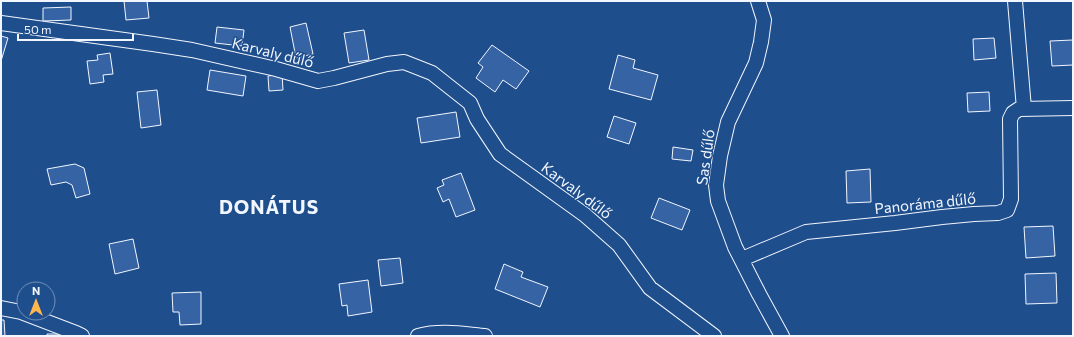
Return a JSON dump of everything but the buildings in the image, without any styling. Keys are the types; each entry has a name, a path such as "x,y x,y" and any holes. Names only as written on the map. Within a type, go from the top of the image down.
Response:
{"street":[{"name":"Sas dűlő","path":"758,1 764,20 761,42 756,63 728,122 720,156 716,185 718,201 736,247 782,336"},
{"path":"1015,1 1024,109 1073,108"},
{"name":"Karvaly dűlő","path":"1,23 192,50 276,69 318,81 387,64 404,62 432,73 470,103 477,119 500,154 585,215 619,245 650,288 714,336"},
{"name":"Panoráma dűlő","path":"742,259 806,232 942,217 998,213 1007,210 1011,199 1010,119 1013,113 1019,109 1024,109"},
{"path":"1,308 21,312 82,336"},
{"path":"418,336 429,333 447,333 486,336"}],"district":[{"name":"DONÁTUS","path":"269,206"}]}
